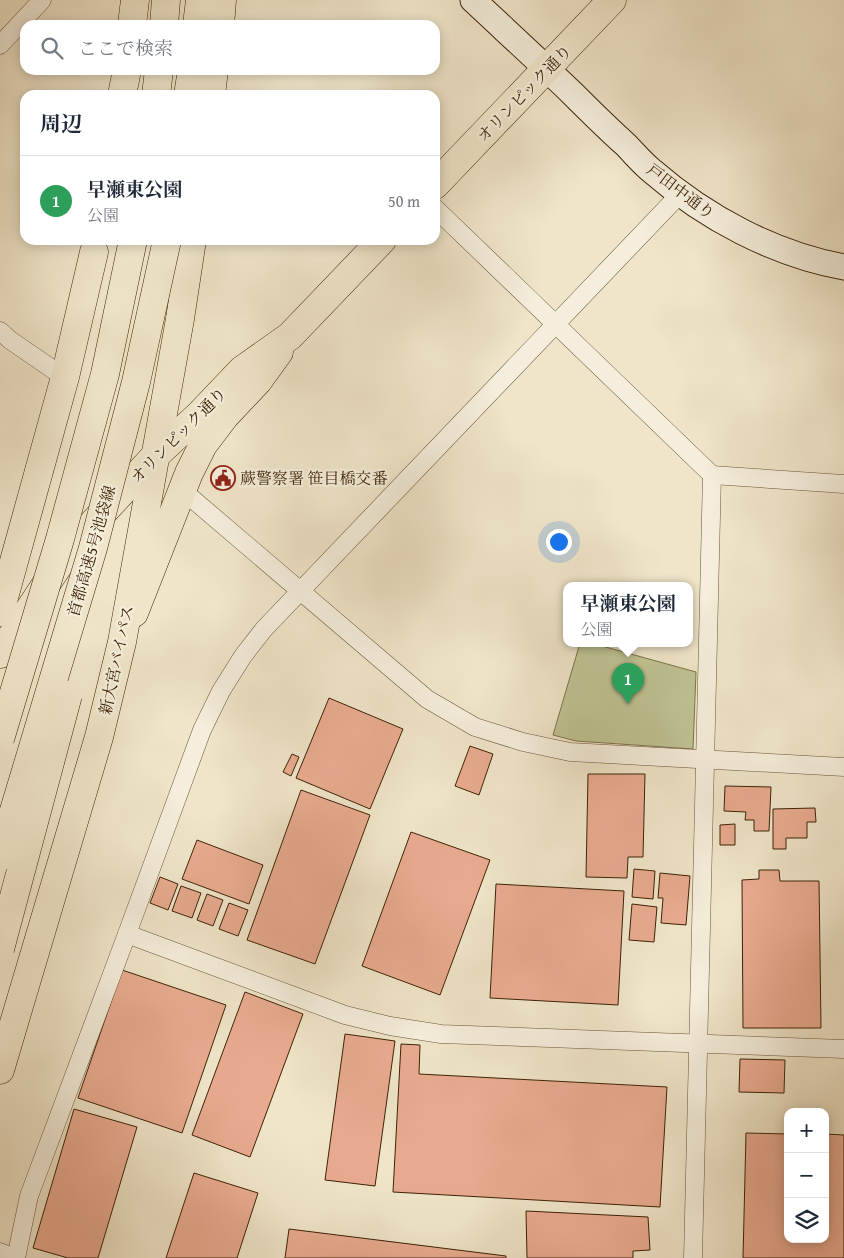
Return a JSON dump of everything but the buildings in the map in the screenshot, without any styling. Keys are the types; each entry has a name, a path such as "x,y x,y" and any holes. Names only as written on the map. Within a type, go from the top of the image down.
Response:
{"main road":[{"path":"133,20 135,0"},
{"path":"164,20 166,0"},
{"path":"198,20 200,0"},
{"path":"220,20 222,0"},
{"name":"オリンピック通り","path":"440,180 612,0"},
{"path":"123,90 126,75"},
{"path":"157,90 158,75"},
{"path":"189,90 191,75"},
{"path":"212,90 213,75"},
{"name":"首都高速5号池袋線","path":"0,739 60,539 105,374 132,245"},
{"path":"0,949 150,387 182,245"},
{"name":"首都高速5号池袋線","path":"0,857 93,548 136,382 182,245"},
{"name":"新大宮バイパス","path":"0,1070 99,737 122,642 180,319 183,245"},
{"name":"オリンピック通り","path":"0,654 70,548 155,456 200,414 242,370 290,336 377,245"},
{"path":"0,612 95,246"},
{"path":"122,642 182,490 203,445 225,416 258,381 290,336"},
{"path":"0,550 62,375"}],"street":[{"path":"23,20 42,0"},
{"name":"戸田中通り","path":"473,0 547,68 652,171 680,193 724,222 749,235 802,257 844,267"},
{"path":"0,44 20,23"},
{"path":"0,1252 15,1258 29,1196 202,730 221,691 242,656 300,591 680,193"},
{"path":"440,213 712,475 844,484"},
{"path":"3,341 62,375"},
{"path":"693,1258 712,475"},
{"path":"182,490 427,699 475,727 524,742 570,752 844,767"},
{"path":"127,934 345,1014 390,1026 441,1034 844,1049"}],"green space":[{"path":"579,647 605,647 696,672 693,749 576,741 553,735"}],"place":[{"name":"蕨警察署 笹目橋交番","path":"223,478"},
{"name":"早瀬東公園","path":"628,704"}]}
